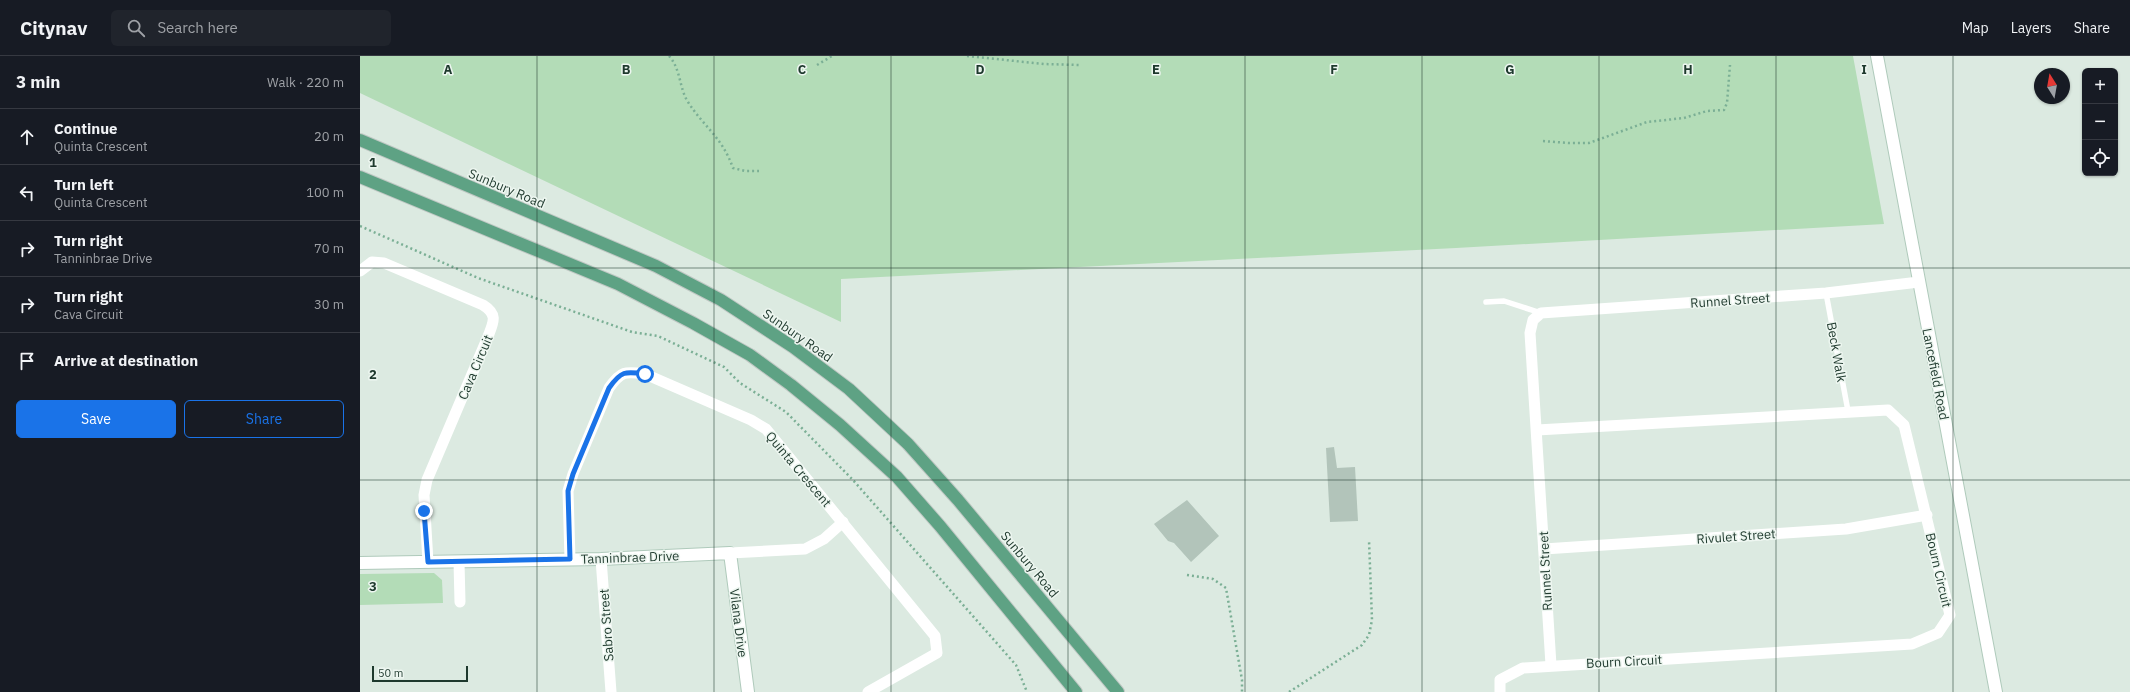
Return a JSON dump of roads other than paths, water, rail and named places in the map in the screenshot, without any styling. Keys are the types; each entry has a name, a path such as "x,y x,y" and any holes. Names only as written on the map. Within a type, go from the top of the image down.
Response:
{"main road":[{"name":"Lancefield Road","path":"1877,56 1996,692"},
{"name":"Sunbury Road","path":"360,140 656,266 721,300 793,347 849,389 908,444 958,500 1118,692"},
{"path":"360,178 618,284 693,323 750,356 773,372 840,425 896,477 940,526 1076,692"},
{"name":"Tanninbrae Drive","path":"360,563 601,559 730,553"},
{"name":"Vilana Drive","path":"730,553 748,692"}],"street":[{"name":"Cava Circuit","path":"360,272 372,262 384,262 483,304 491,310 494,317 487,339 427,480 424,495 424,511 428,562"},
{"name":"Runnel Street","path":"1550,665 1530,333 1532,320 1541,313 1826,293 1919,282"},
{"name":"Quinta Crescent","path":"570,559 567,509 568,491 571,480 609,388 617,377 628,371 645,374 751,420 766,428 935,636 937,653 868,692"},
{"name":"Bourn Circuit","path":"1500,692 1500,680 1523,668 1550,665 1912,644 1938,633 1950,616 1904,425 1888,410 1848,411 1537,430"},
{"name":"Rivulet Street","path":"1544,549 1846,529 1926,515"},
{"name":"Tanninbrae Drive","path":"730,553 805,549 824,539 843,522"},
{"name":"Sabro Street","path":"601,559 611,692"},
{"path":"459,562 460,602"}],"lane":[{"name":"Beck Walk","path":"1826,293 1848,411"},
{"name":"Runnel Street","path":"1486,302 1504,301 1541,313"}]}
